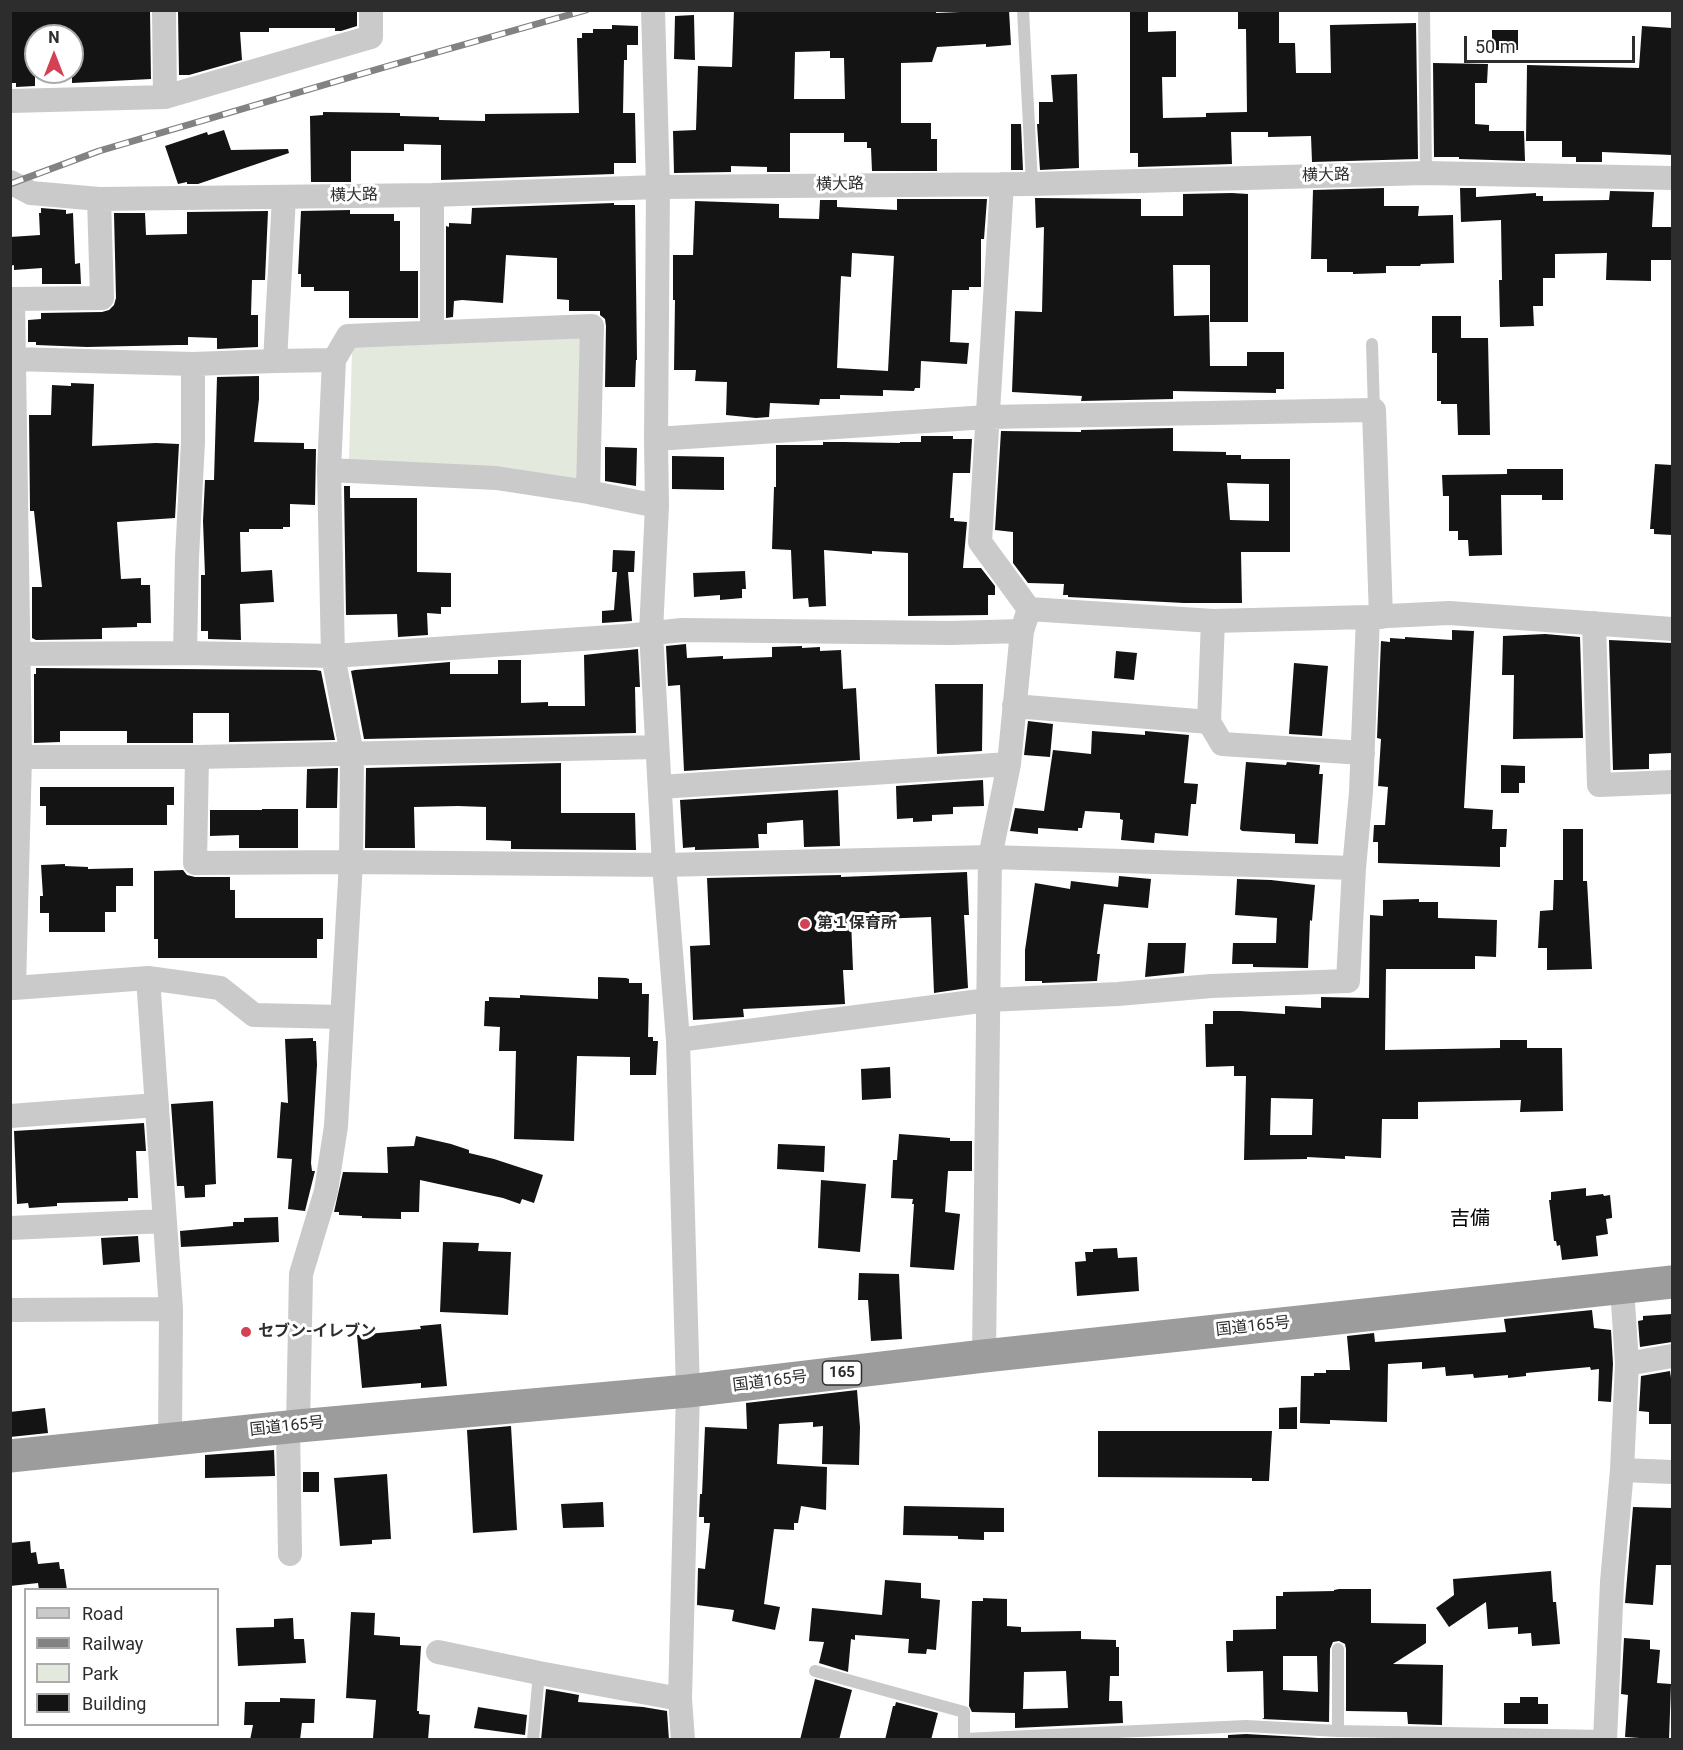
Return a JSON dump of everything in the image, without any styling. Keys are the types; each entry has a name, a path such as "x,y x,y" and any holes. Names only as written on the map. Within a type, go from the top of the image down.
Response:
{"highway":[{"name":"国道165号","path":"10,1456 293,1426 688,1391 984,1356 1672,1282"}],"street":[{"path":"164,10 165,97"},
{"path":"10,101 165,97 371,37 371,10"},
{"path":"653,10 658,187 657,506 651,632 664,865 678,1040 688,1391 681,1700 683,1740"},
{"name":"横大路","path":"10,182 31,193 99,199 432,195 658,187 1032,184 1426,173 1672,178"},
{"path":"984,1356 990,857 1009,764 1014,706 1026,620 980,542 1002,184"},
{"path":"432,195 432,332"},
{"path":"275,361 284,197"},
{"path":"99,199 102,298 14,299 14,654 20,757 14,988 148,978 220,987 254,1015 342,1017"},
{"path":"290,1554 293,1426 301,1274 326,1191 336,1126 351,862 352,754 333,656 329,470 334,360 348,336 592,326 588,492"},
{"path":"13,359 193,364 334,360"},
{"path":"184,653 193,442 193,364"},
{"path":"656,439 987,417 1374,410 1375,617 1354,868 1348,981 1211,986 1118,994 988,1000 678,1040"},
{"path":"329,470 496,478 588,492 657,506"},
{"path":"14,654 184,653 333,656 682,630 950,633 1026,620 1213,621 1449,613 1672,629"},
{"path":"1213,621 1209,722 1222,744 1363,753"},
{"path":"1594,623 1599,785 1672,782"},
{"path":"1014,706 1209,722"},
{"path":"20,757 197,757 657,747"},
{"path":"197,757 195,863 664,865 990,857 1354,868"},
{"path":"660,787 1009,764"},
{"path":"148,978 171,1309 170,1440"},
{"path":"10,1116 157,1105"},
{"path":"10,1228 165,1221"},
{"path":"1605,1738 1612,1582 1622,1470 1627,1364 1622,1287"},
{"path":"10,1310 171,1309"},
{"path":"1627,1364 1672,1356"},
{"path":"1622,1470 1672,1472"},
{"path":"438,1652 681,1700"}],"lane":[{"path":"1023,10 1032,184"},
{"path":"1424,10 1426,173"},
{"path":"1372,344 1374,410"},
{"path":"1338,1648 1338,1731"},
{"path":"815,1671 964,1712 964,1739 1246,1726 1338,1731 1605,1738"},
{"path":"533,1740 539,1673"}],"green space":[{"path":"583,336 581,482 349,460 352,350 358,344"}],"building":[{"path":"10,10 150,10 151,79 84,82 84,24 24,24 24,84 35,84 35,86 16,87 16,83 10,83"},
{"path":"178,10 357,10 357,26 341,31 335,31 335,28 269,28 269,32 240,32 242,60 189,75 179,75"},
{"path":"734,10 936,10 936,13 1009,10 1011,45 937,47 932,62 901,63 901,123 931,123 931,139 937,139 937,171 872,171 871,148 867,148 867,142 844,142 844,133 790,133 790,172 767,172 767,167 731,166 731,172 674,173 673,131 696,130 698,66 732,67","holes":["830,51 830,58 844,58 845,99 794,99 795,52"]},
{"path":"1130,10 1148,10 1148,32 1176,31 1176,77 1162,77 1163,118 1206,117 1206,113 1247,112 1246,29 1238,29 1238,10 1279,10 1279,43 1295,43 1296,73 1331,73 1330,25 1416,23 1418,159 1312,162 1311,136 1268,137 1268,132 1231,132 1232,164 1138,167 1138,153 1130,153"},
{"path":"694,15 695,60 674,59 675,16"},
{"path":"612,25 638,26 638,45 627,45 627,60 624,60 623,113 635,113 636,163 614,163 614,174 441,180 441,145 404,144 404,151 351,151 351,182 311,182 310,116 323,115 323,112 400,113 400,116 439,117 439,120 485,121 485,114 579,113 577,38 582,38 582,33 593,33 593,29 612,29"},
{"path":"1642,26 1672,28 1672,155 1602,152 1602,162 1576,162 1576,157 1562,157 1562,141 1526,141 1527,65 1639,68"},
{"path":"1492,30 1518,30 1518,50 1492,50"},
{"path":"1433,63 1488,64 1487,83 1475,83 1475,124 1489,125 1489,131 1524,131 1525,161 1434,157"},
{"path":"1077,74 1079,168 1040,170 1037,124 1039,124 1039,102 1053,102 1051,75"},
{"path":"1011,124 1021,124 1023,170 1011,170"},
{"path":"224,130 231,150 288,149 289,153 198,184 187,184 187,182 178,184 165,146 207,132 208,135"},
{"path":"1384,188 1384,206 1419,206 1418,216 1453,215 1454,263 1386,266 1386,273 1353,274 1353,272 1327,272 1327,259 1311,259 1313,190"},
{"path":"1460,188 1476,188 1476,197 1536,193 1536,196 1543,196 1543,201 1609,200 1610,191 1654,192 1652,227 1672,227 1672,260 1651,260 1651,281 1606,280 1607,253 1555,254 1555,278 1543,278 1543,306 1533,306 1534,326 1500,327 1501,220 1461,222"},
{"path":"1183,194 1248,194 1248,322 1210,322 1210,265 1173,265 1174,316 1209,315 1210,366 1247,366 1247,352 1284,352 1284,389 1276,389 1276,393 1173,391 1173,399 1081,401 1082,396 1012,392 1015,311 1042,312 1044,227 1036,228 1035,198 1141,199 1141,216 1183,216"},
{"path":"897,199 987,199 984,239 981,239 981,287 952,290 950,342 969,343 967,364 921,361 920,388 915,388 914,391 883,390 883,396 840,395 840,399 820,399 819,405 770,403 769,417 756,418 726,415 727,382 695,381 696,370 674,370 673,255 693,255 695,201 779,204 779,218 819,219 820,200 837,200 837,207 897,210","holes":["852,253 894,256 888,371 837,368 841,276 851,277"]},
{"path":"614,203 614,205 635,205 637,360 635,387 605,387 605,319 600,315 600,311 569,311 569,300 557,299 557,258 506,255 503,303 454,301 453,317 446,318 446,226 449,227 449,223 471,224 472,208"},
{"path":"41,208 66,210 66,214 73,213 75,264 80,263 81,284 42,284 42,268 14,270 14,265 10,266 10,237 40,235 39,213 41,213"},
{"path":"350,210 350,214 394,214 394,221 400,221 400,271 418,271 418,318 349,318 349,291 314,291 314,287 301,287 301,274 298,274 301,211"},
{"path":"268,211 265,280 252,280 251,315 258,315 258,347 217,349 217,338 188,337 188,345 87,347 36,345 36,342 28,342 28,320 41,319 41,313 102,312 114,305 116,298 114,213 145,213 146,235 187,234 187,212"},
{"path":"1432,316 1461,316 1461,338 1488,338 1490,435 1458,435 1457,404 1441,404 1441,401 1437,401 1437,353 1432,353"},
{"path":"259,376 254,442 304,443 304,449 316,449 315,505 290,504 290,527 249,529 249,532 240,532 241,572 272,570 274,602 240,604 241,640 208,639 208,631 201,631 201,575 205,575 203,521 205,480 214,480 217,377"},
{"path":"71,383 94,384 92,446 179,444 175,518 117,522 121,579 141,578 141,585 150,585 151,623 137,623 137,627 102,628 102,639 36,640 32,638 32,587 42,587 34,511 30,511 29,415 51,415 52,385 71,386"},
{"path":"1173,428 1173,451 1226,452 1226,455 1241,455 1241,459 1290,459 1290,552 1241,552 1242,603 1184,603 1068,597 1068,595 1063,595 1064,584 1028,583 1013,563 1013,532 995,530 1001,431 1081,432 1081,430","holes":["1227,483 1269,484 1269,521 1230,520"]},
{"path":"921,436 953,436 953,439 972,439 970,473 953,473 950,518 954,518 954,521 967,522 963,568 981,568 995,586 995,595 988,595 988,615 908,616 908,553 872,551 872,554 824,550 826,606 809,607 808,598 793,599 791,550 772,549 776,445 823,445 823,442 921,442"},
{"path":"605,447 637,448 636,486 605,481"},
{"path":"672,456 724,457 724,490 672,489"},
{"path":"1655,464 1672,465 1672,535 1654,534 1654,529 1650,529"},
{"path":"1507,469 1563,469 1563,500 1542,500 1542,495 1501,495 1502,555 1469,556 1468,540 1458,540 1458,531 1449,531 1449,496 1443,496 1442,475 1507,474"},
{"path":"344,486 350,486 350,498 417,498 417,572 451,573 451,607 441,607 441,614 427,613 428,635 398,637 397,614 346,615"},
{"path":"613,550 635,551 634,572 628,572 632,621 602,623 602,611 614,610 617,572 612,572"},
{"path":"745,571 746,589 742,589 742,598 720,600 720,595 694,597 693,573"},
{"path":"1452,630 1474,631 1464,808 1493,810 1492,829 1507,829 1506,847 1500,847 1500,867 1378,863 1378,842 1373,842 1374,825 1385,825 1388,787 1378,786 1381,739 1377,738 1381,641 1390,642 1390,638 1405,639 1405,637 1452,640"},
{"path":"1545,634 1580,637 1583,738 1513,739 1514,675 1502,675 1503,636"},
{"path":"1609,640 1672,643 1672,753 1649,754 1649,769 1613,770"},
{"path":"686,644 687,658 772,657 772,647 802,646 802,648 820,647 820,651 841,650 843,689 856,688 860,760 684,771 680,685 668,686 666,646"},
{"path":"638,649 640,687 635,687 636,733 364,739 351,671 450,662 450,674 498,674 498,660 521,660 521,703 548,702 548,706 585,706 584,655"},
{"path":"1116,651 1137,653 1134,680 1114,678"},
{"path":"1294,663 1328,666 1322,736 1289,734"},
{"path":"36,668 321,671 335,740 229,742 229,713 193,713 193,743 127,743 127,731 60,731 60,742 34,743 34,674 36,674"},
{"path":"935,684 983,684 982,751 937,754"},
{"path":"1028,721 1053,724 1050,757 1024,755"},
{"path":"1092,731 1145,735 1145,731 1189,735 1184,783 1198,784 1196,804 1191,804 1188,836 1155,833 1154,843 1121,840 1123,820 1120,819 1120,813 1085,811 1082,828 1078,828 1078,831 1038,828 1038,834 1010,831 1015,808 1044,811 1053,750 1091,754"},
{"path":"1246,762 1320,765 1319,774 1323,774 1318,844 1295,843 1295,834 1242,831 1240,829"},
{"path":"561,763 561,813 635,813 636,850 511,849 511,841 486,840 486,807 458,806 414,807 415,848 365,848 366,768"},
{"path":"1501,765 1525,766 1525,783 1519,783 1519,793 1501,793"},
{"path":"338,768 337,808 306,808 307,769"},
{"path":"983,780 984,806 953,807 953,814 932,815 932,821 913,822 913,818 897,819 896,786"},
{"path":"40,787 174,787 174,805 167,805 167,825 46,825 46,806 40,806"},
{"path":"838,790 840,846 804,847 803,820 767,823 767,834 758,834 759,848 695,850 695,847 683,848 680,800"},
{"path":"298,809 298,848 239,848 239,835 210,836 210,810"},
{"path":"1563,829 1583,829 1583,881 1587,881 1592,969 1547,970 1547,948 1538,948 1540,911 1553,910 1554,880 1563,880"},
{"path":"65,864 65,866 88,867 88,869 133,868 133,886 116,886 116,912 105,912 105,932 49,932 49,913 40,913 40,896 43,896 41,865"},
{"path":"183,870 187,875 195,877 230,877 230,890 235,890 235,918 323,918 323,939 317,939 317,958 158,958 158,939 154,939 154,871"},
{"path":"967,872 969,915 964,915 968,988 934,993 931,917 851,920 853,970 843,970 845,1004 743,1009 744,1017 693,1020 690,946 710,945 707,878 841,875 841,877"},
{"path":"1119,876 1151,879 1148,908 1104,904 1097,954 1100,954 1097,981 1042,983 1042,981 1025,981 1025,950 1035,883 1070,889 1071,881 1118,887"},
{"path":"1237,879 1315,885 1312,921 1310,920 1308,968 1253,967 1253,964 1232,964 1233,943 1276,943 1277,918 1235,915"},
{"path":"1419,899 1419,902 1438,902 1438,918 1497,920 1496,957 1475,956 1475,969 1386,969 1385,1050 1500,1048 1500,1040 1527,1040 1527,1048 1562,1048 1563,1111 1520,1112 1521,1100 1418,1102 1418,1119 1382,1119 1381,1158 1345,1156 1345,1159 1307,1157 1307,1159 1244,1160 1246,1076 1234,1076 1234,1066 1206,1067 1205,1024 1213,1024 1213,1011 1285,1014 1285,1006 1321,1008 1321,997 1369,998 1370,915 1383,916 1383,900","holes":["1271,1098 1313,1099 1312,1135 1270,1135"]},
{"path":"1148,943 1186,943 1184,973 1145,977"},
{"path":"598,977 626,978 629,979 629,983 642,983 642,994 649,994 648,1037 653,1037 653,1041 658,1041 656,1075 630,1075 630,1057 577,1056 574,1141 514,1139 516,1051 499,1051 500,1027 484,1026 485,1001 489,1001 489,997 520,998 520,995 598,999"},
{"path":"313,1038 313,1041 316,1041 317,1065 311,1163 312,1171 315,1171 305,1211 288,1209 292,1159 277,1158 281,1102 288,1103 285,1039"},
{"path":"890,1067 891,1098 862,1100 861,1069"},
{"path":"213,1101 216,1184 205,1185 205,1197 185,1198 184,1186 177,1186 171,1104"},
{"path":"144,1123 146,1151 136,1151 138,1198 128,1198 128,1201 57,1203 57,1206 29,1208 28,1203 17,1204 14,1131"},
{"path":"899,1134 950,1138 950,1141 972,1141 972,1171 948,1171 945,1212 960,1214 954,1270 910,1267 913,1199 891,1198 893,1160 897,1160"},
{"path":"416,1136 451,1144 469,1150 469,1153 543,1175 534,1203 522,1199 520,1204 503,1198 420,1180 419,1212 401,1212 401,1219 362,1218 362,1216 339,1215 339,1212 334,1212 343,1172 388,1173 387,1147 414,1146"},
{"path":"778,1144 825,1146 824,1172 777,1169"},
{"path":"821,1180 866,1184 860,1252 818,1248"},
{"path":"1586,1188 1586,1196 1610,1195 1612,1218 1606,1219 1608,1234 1596,1236 1598,1256 1562,1260 1560,1245 1557,1246 1554,1241 1549,1200 1551,1200 1551,1192"},
{"path":"278,1217 279,1242 181,1247 180,1231 233,1226 233,1222 244,1222 244,1218"},
{"path":"138,1236 140,1262 103,1265 101,1238"},
{"path":"443,1242 479,1243 478,1251 511,1252 508,1315 440,1312"},
{"path":"1117,1248 1118,1258 1137,1257 1139,1291 1077,1296 1075,1262 1086,1261 1085,1252 1093,1252 1093,1249"},
{"path":"859,1273 899,1274 902,1339 871,1341 868,1300 858,1300"},
{"path":"1592,1310 1594,1328 1611,1330 1613,1364 1611,1402 1598,1401 1599,1369 1591,1370 1590,1367 1526,1373 1526,1376 1508,1378 1508,1375 1474,1378 1473,1374 1446,1376 1445,1367 1422,1369 1422,1362 1388,1364 1387,1422 1330,1420 1330,1424 1300,1423 1301,1376 1314,1376 1314,1373 1326,1373 1326,1370 1350,1370 1347,1336 1374,1333 1375,1342 1506,1332 1504,1319"},
{"path":"1672,1314 1672,1342 1640,1347 1638,1321 1643,1320 1643,1316"},
{"path":"441,1324 447,1386 421,1388 421,1383 362,1388 357,1335 421,1329 420,1326"},
{"path":"1670,1371 1672,1424 1649,1424 1649,1412 1639,1411 1641,1376"},
{"path":"857,1390 860,1427 859,1465 822,1464 823,1426 813,1427 813,1422 779,1424 777,1464 827,1467 826,1510 801,1506 798,1523 794,1523 794,1530 774,1529 764,1604 780,1607 775,1630 732,1621 734,1610 697,1605 698,1568 705,1569 710,1523 704,1523 704,1517 699,1517 705,1427 747,1429 746,1403"},
{"path":"1297,1407 1297,1429 1279,1429 1279,1408"},
{"path":"45,1408 48,1433 10,1437 10,1412"},
{"path":"511,1426 517,1530 473,1533 467,1430"},
{"path":"1098,1431 1272,1431 1269,1481 1252,1481 1252,1478 1098,1477"},
{"path":"274,1450 275,1476 205,1478 205,1455"},
{"path":"303,1472 319,1472 319,1492 303,1492"},
{"path":"387,1474 391,1539 372,1540 372,1544 340,1546 334,1478"},
{"path":"603,1502 604,1527 563,1528 561,1504"},
{"path":"904,1506 1004,1508 1004,1532 984,1532 984,1540 958,1539 958,1536 903,1535"},
{"path":"1633,1507 1672,1508 1672,1565 1656,1565 1653,1605 1625,1603"},
{"path":"30,1541 31,1553 36,1552 38,1564 59,1562 60,1569 64,1569 67,1588 39,1588 38,1583 10,1586 10,1543"},
{"path":"1551,1571 1553,1602 1556,1602 1560,1644 1532,1646 1531,1633 1518,1634 1518,1627 1488,1629 1486,1602 1449,1627 1436,1608 1454,1595 1453,1579"},
{"path":"885,1580 921,1583 921,1598 940,1600 936,1650 927,1649 926,1654 908,1653 909,1639 855,1635 855,1640 851,1639 848,1672 819,1663 824,1642 809,1641 812,1608 882,1615"},
{"path":"1371,1589 1371,1623 1426,1624 1426,1643 1393,1664 1443,1665 1442,1725 1408,1724 1407,1712 1346,1711 1346,1649 1345,1644 1339,1641 1333,1642 1330,1649 1329,1722 1262,1719 1264,1718 1263,1671 1227,1672 1226,1641 1233,1641 1233,1630 1276,1629 1276,1596 1283,1596 1283,1592","holes":["1283,1656 1317,1656 1318,1692 1283,1690"]},
{"path":"983,1598 1007,1599 1007,1626 1021,1627 1021,1632 1081,1631 1081,1639 1116,1640 1116,1647 1119,1647 1119,1676 1110,1676 1109,1701 1122,1701 1123,1723 1015,1728 1015,1713 972,1712 969,1706 972,1601 983,1601","holes":["1066,1671 1068,1708 1023,1709 1024,1672"]},
{"path":"351,1612 375,1613 374,1635 400,1637 400,1645 421,1646 417,1711 419,1714 430,1715 428,1740 373,1738 376,1700 346,1698"},
{"path":"293,1618 294,1639 304,1639 306,1663 238,1666 236,1628 274,1627 274,1619"},
{"path":"1624,1638 1650,1640 1650,1649 1660,1650 1657,1683 1671,1684 1669,1740 1625,1737 1628,1695 1621,1694"},
{"path":"815,1679 852,1690 839,1740 800,1740"},
{"path":"546,1689 579,1695 578,1702 667,1711 669,1740 541,1740"},
{"path":"1520,1697 1538,1697 1538,1704 1548,1704 1548,1724 1504,1724 1504,1703 1520,1703"},
{"path":"280,1698 315,1699 314,1723 302,1723 300,1740 250,1740 253,1725 244,1725 245,1702 280,1702"},
{"path":"896,1702 938,1713 931,1740 885,1740"},
{"path":"478,1707 527,1715 525,1735 474,1728"},
{"path":"1228,1735 1318,1738 1317,1740 1228,1740"}],"railway":[{"path":"10,184 99,151 586,10"}],"place":[{"name":"第１保育所","path":"805,924"},
{"name":"セブン-イレブン","path":"246,1332"}],"district":[{"name":"吉備","path":"1470,1220"}]}
